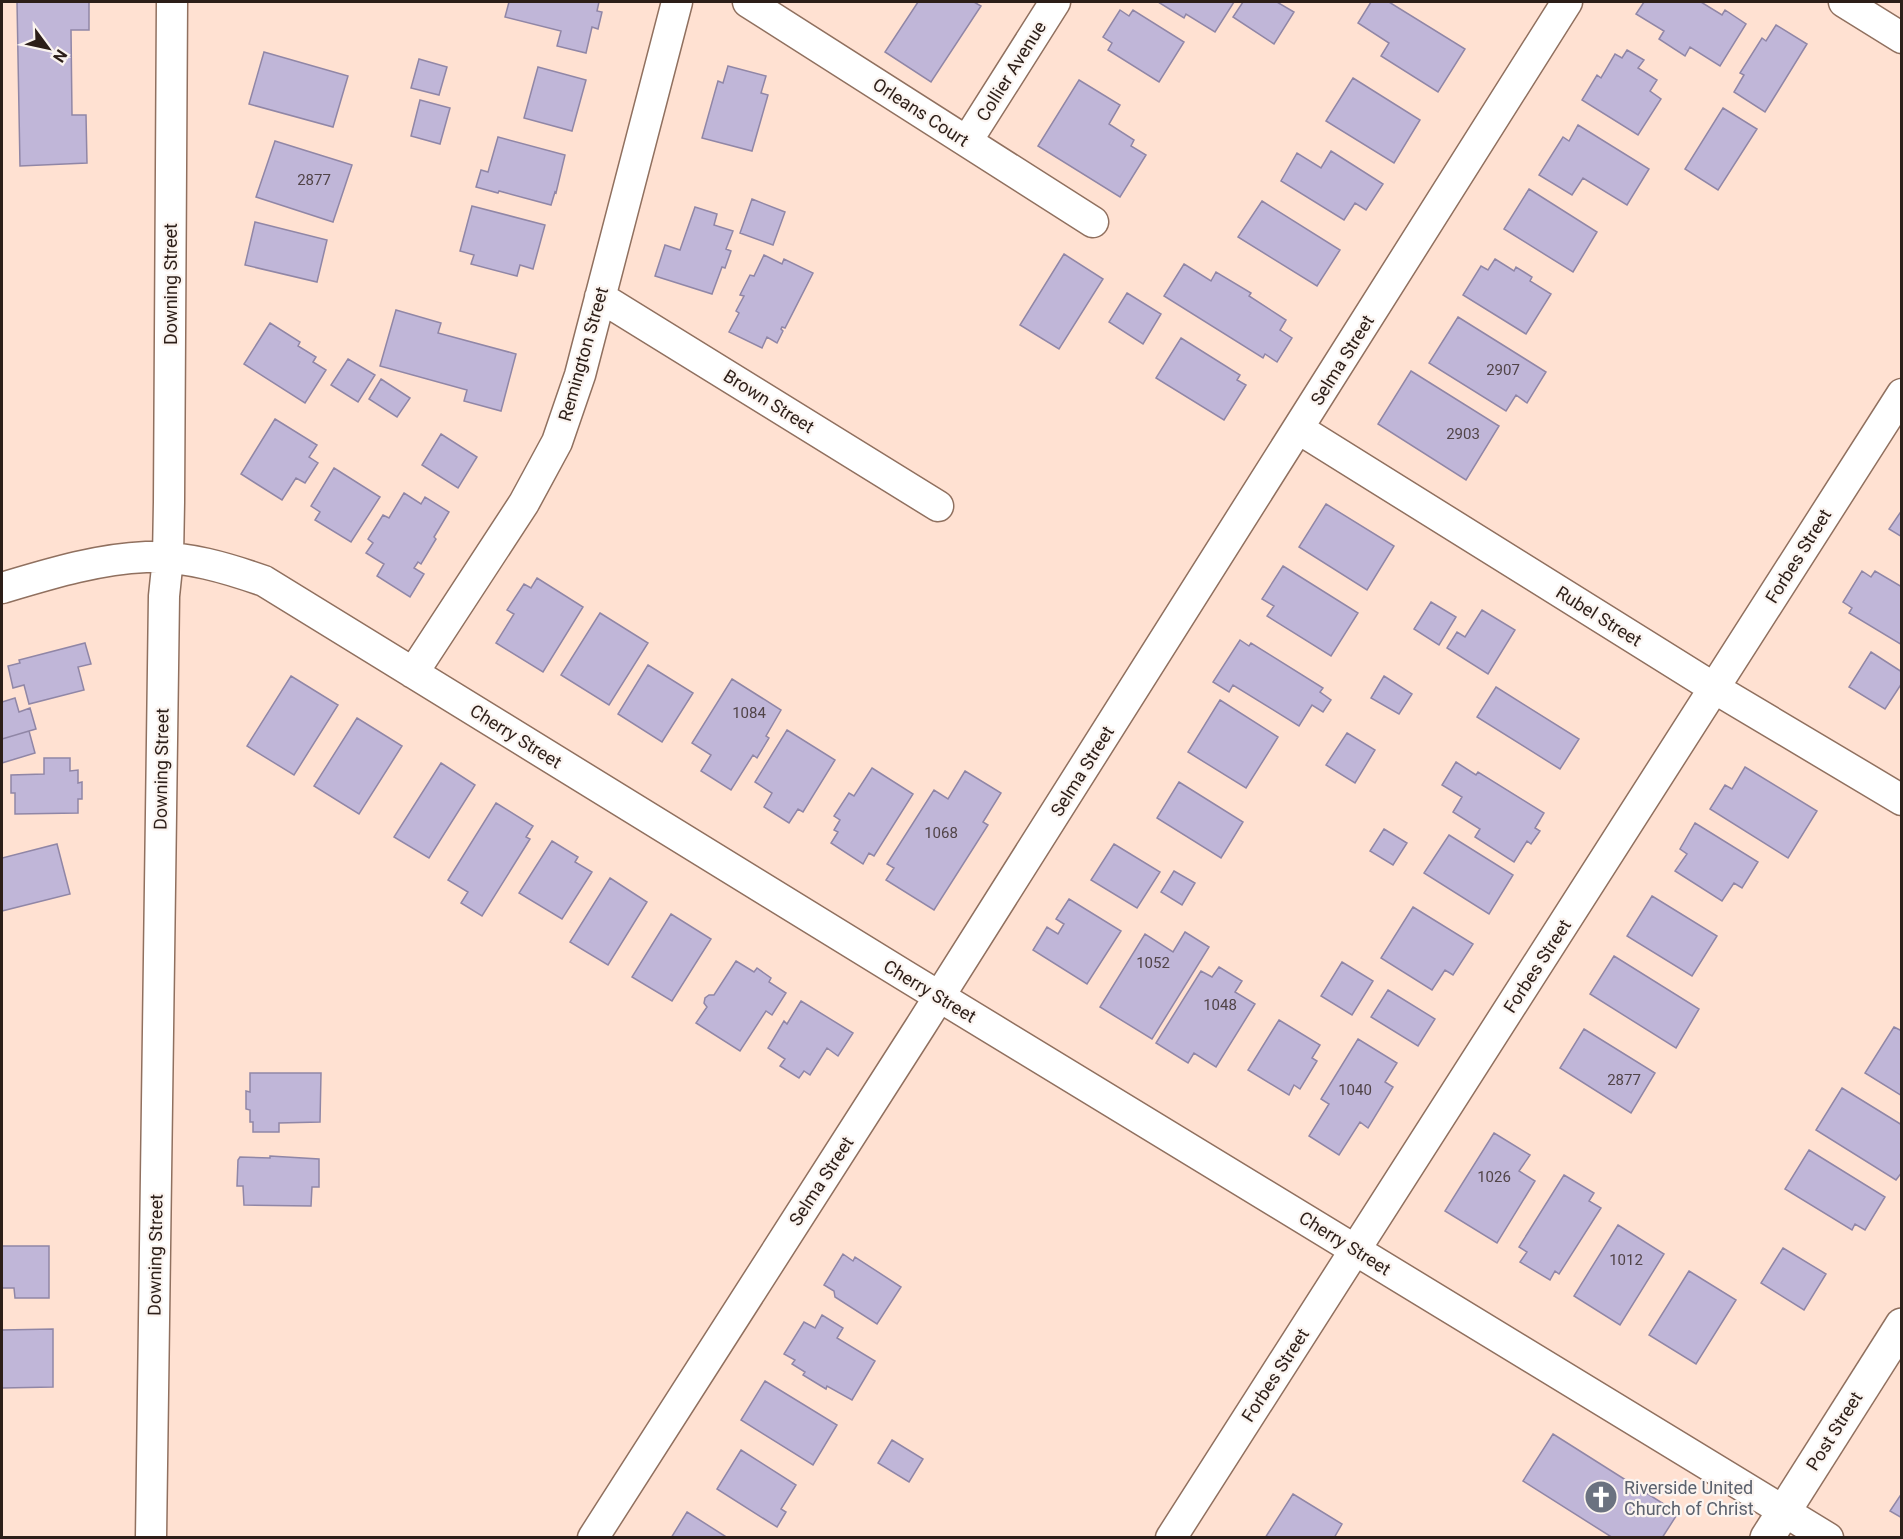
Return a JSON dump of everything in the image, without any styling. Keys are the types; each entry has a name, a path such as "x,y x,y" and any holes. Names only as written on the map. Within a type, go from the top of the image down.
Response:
{"street":[{"name":"Downing Street","path":"151,1538 164,608 168,558 172,2"},
{"name":"Remington Street","path":"413,673 524,503 557,442 580,375 677,2"},
{"name":"Orleans Court","path":"748,2 1093,222"},
{"name":"Collier Avenue","path":"967,141 1055,2"},
{"name":"Selma Street","path":"593,1538 1299,429 1567,2"},
{"path":"1844,2 1902,38"},
{"name":"Brown Street","path":"600,297 938,506"},
{"name":"Forbes Street","path":"1171,1538 1902,394"},
{"name":"Rubel Street","path":"1299,429 1714,688 1902,800"},
{"name":"Cherry Street","path":"2,588 72,568 146,557 221,566 264,581 1828,1538"},
{"name":"Post Street","path":"1767,1538 1902,1325"}],"building":[{"path":"17,2 89,2 89,30 71,30 72,115 86,115 87,163 20,166"},
{"path":"509,2 599,2 597,11 602,12 598,29 592,27 586,53 557,46 561,31 505,17"},
{"path":"918,2 974,2 981,6 931,82 885,52"},
{"path":"1158,2 1234,2 1215,32 1186,14 1184,18"},
{"path":"1243,2 1277,2 1294,12 1274,44 1233,17"},
{"path":"1371,2 1389,2 1465,49 1438,92 1381,56 1389,43 1358,23"},
{"path":"1644,2 1701,2 1722,15 1725,10 1746,24 1720,66 1690,47 1685,56 1659,39 1664,31 1636,14"},
{"path":"1120,10 1129,16 1133,10 1184,42 1159,82 1108,50 1112,43 1103,37"},
{"path":"1776,25 1807,44 1765,112 1734,92 1744,75 1740,73 1762,38 1766,41"},
{"path":"1627,50 1644,60 1638,68 1657,80 1650,91 1661,99 1638,135 1582,100 1597,75 1601,78 1615,54 1622,58"},
{"path":"264,52 348,76 333,127 249,104"},
{"path":"419,59 447,67 439,95 411,88"},
{"path":"728,66 766,76 761,93 768,95 752,151 702,138 718,81 723,83"},
{"path":"538,67 586,80 572,131 524,118"},
{"path":"1353,78 1420,120 1394,163 1326,121"},
{"path":"1079,80 1120,105 1109,124 1134,140 1131,146 1146,155 1120,197 1038,146"},
{"path":"420,100 450,108 440,144 411,136"},
{"path":"1723,108 1757,129 1718,190 1685,169"},
{"path":"1578,125 1649,169 1627,205 1583,178 1572,195 1539,175 1563,137 1569,141"},
{"path":"498,137 565,155 551,205 476,187 481,170 488,172"},
{"path":"275,141 352,165 333,222 256,197"},
{"path":"1331,151 1383,184 1366,210 1355,203 1344,220 1281,181 1297,153 1321,168"},
{"path":"1529,189 1597,232 1573,272 1504,229"},
{"path":"752,199 785,212 773,245 740,233"},
{"path":"1262,201 1340,250 1317,286 1238,237"},
{"path":"472,206 545,225 533,269 520,265 517,276 471,264 474,255 460,251"},
{"path":"695,207 717,214 714,225 733,231 726,249 731,251 712,294 655,276 665,245 680,250"},
{"path":"255,222 327,240 317,282 245,265"},
{"path":"1064,254 1103,279 1059,349 1020,325"},
{"path":"764,255 782,264 784,259 813,273 785,328 782,327 783,331 777,343 767,337 762,348 729,332 739,313 736,311 744,296 740,295 750,275 754,276"},
{"path":"1495,259 1514,271 1516,267 1532,277 1530,281 1551,294 1526,334 1463,295 1481,266 1488,270"},
{"path":"1184,264 1211,281 1216,272 1251,293 1249,296 1286,320 1280,330 1292,338 1277,362 1265,354 1263,358 1164,296"},
{"path":"1127,293 1161,314 1143,344 1109,322"},
{"path":"396,310 441,323 438,333 516,354 501,411 464,401 467,390 380,366"},
{"path":"1458,317 1546,372 1527,403 1516,395 1506,411 1429,363"},
{"path":"270,323 300,342 298,346 316,357 313,362 326,370 305,403 244,364"},
{"path":"1181,338 1240,375 1237,380 1246,385 1224,420 1156,378"},
{"path":"348,359 375,375 358,402 331,385"},
{"path":"1411,371 1499,426 1466,480 1378,424"},
{"path":"381,379 410,398 397,417 369,399"},
{"path":"275,419 317,445 309,457 318,463 305,483 296,478 282,500 241,474"},
{"path":"441,434 477,457 458,488 422,465"},
{"path":"334,468 380,497 351,542 315,520 320,512 311,506"},
{"path":"404,493 421,504 425,497 449,512 421,564 418,562 414,568 424,574 410,597 377,576 384,564 366,553 373,543 368,539 383,515 389,518"},
{"path":"1326,504 1394,546 1367,590 1299,547"},
{"path":"1902,510 1902,537 1889,529"},
{"path":"1283,566 1358,613 1331,656 1267,616 1274,606 1262,599"},
{"path":"1862,571 1871,577 1875,571 1902,587 1902,645 1849,613 1852,608 1843,602"},
{"path":"537,578 583,607 543,672 496,643 514,614 507,610 524,584 531,588"},
{"path":"1431,602 1456,617 1439,645 1414,629"},
{"path":"1482,610 1515,630 1488,674 1447,648 1457,632 1465,637"},
{"path":"600,613 648,643 609,705 561,675"},
{"path":"1240,640 1249,646 1251,643 1323,688 1320,692 1331,700 1323,712 1312,705 1299,726 1233,685 1229,692 1213,682"},
{"path":"85,643 91,664 78,667 84,690 29,704 24,685 13,688 8,666 20,663 19,660"},
{"path":"1871,652 1902,672 1902,683 1885,709 1849,687"},
{"path":"648,665 693,693 662,742 618,714"},
{"path":"291,676 338,705 294,775 247,746"},
{"path":"1384,676 1412,694 1399,714 1371,698"},
{"path":"732,679 781,710 757,758 753,755 731,790 701,771 711,755 692,743"},
{"path":"1496,687 1579,739 1560,769 1477,717"},
{"path":"15,698 19,712 30,708 36,729 2,739 2,702"},
{"path":"1220,700 1278,737 1246,788 1188,752"},
{"path":"357,718 402,746 359,814 314,786"},
{"path":"787,730 835,760 803,812 798,809 789,823 764,807 772,793 755,782"},
{"path":"29,731 35,753 2,763 2,739"},
{"path":"1347,733 1375,750 1355,783 1326,765"},
{"path":"44,758 70,758 70,771 78,770 78,783 82,782 82,799 78,799 78,813 15,814 15,793 11,793 11,775 44,774"},
{"path":"1456,762 1476,775 1478,772 1544,813 1535,828 1540,831 1531,844 1527,841 1514,862 1475,837 1480,829 1453,812 1462,797 1442,785"},
{"path":"441,763 475,785 429,858 394,837"},
{"path":"1745,767 1817,811 1788,858 1710,809 1725,785 1732,789"},
{"path":"872,768 913,794 874,856 869,853 863,864 831,843 838,832 834,830 840,820 834,816 849,793 854,796"},
{"path":"965,771 1001,793 983,822 988,825 934,910 886,880 894,868 887,864 934,790 948,799"},
{"path":"1179,782 1243,822 1221,858 1157,818"},
{"path":"496,803 533,826 526,837 530,839 482,916 461,903 468,892 448,880"},
{"path":"1695,823 1758,862 1742,888 1734,883 1722,901 1675,871 1687,854 1680,849"},
{"path":"1384,829 1407,843 1393,865 1370,851"},
{"path":"1449,835 1513,875 1489,914 1424,873"},
{"path":"552,841 578,857 575,862 592,872 562,919 519,893"},
{"path":"57,844 70,894 2,911 2,858"},
{"path":"1114,844 1160,872 1137,908 1091,880"},
{"path":"1174,871 1195,883 1182,905 1161,892"},
{"path":"610,878 647,902 608,965 570,942"},
{"path":"1652,896 1717,936 1692,976 1627,936"},
{"path":"1069,899 1121,931 1087,984 1033,950 1047,927 1058,934 1064,924 1056,919"},
{"path":"1413,907 1473,944 1453,975 1445,970 1432,990 1381,958"},
{"path":"671,914 711,939 672,1001 632,977"},
{"path":"1185,932 1209,947 1152,1039 1100,1007 1145,934 1173,952"},
{"path":"1614,956 1699,1009 1676,1048 1590,994"},
{"path":"736,961 754,972 757,968 771,978 769,982 786,993 772,1015 766,1011 740,1051 696,1023 707,1007 704,1003 705,998 714,995"},
{"path":"1342,962 1373,981 1352,1015 1321,996"},
{"path":"1219,967 1242,981 1235,992 1255,1004 1216,1067 1194,1053 1188,1063 1156,1043 1201,971 1212,977"},
{"path":"1388,990 1435,1019 1418,1046 1371,1017"},
{"path":"801,1001 853,1033 838,1056 827,1048 810,1075 804,1071 799,1078 780,1066 785,1059 768,1048 784,1021 787,1024"},
{"path":"1279,1020 1320,1045 1312,1058 1317,1061 1300,1089 1294,1085 1289,1095 1248,1070"},
{"path":"1894,1027 1902,1031 1902,1096 1865,1073"},
{"path":"1584,1029 1655,1073 1631,1113 1560,1068"},
{"path":"1358,1039 1397,1063 1385,1082 1393,1087 1368,1128 1360,1122 1339,1155 1309,1136 1329,1104 1321,1099"},
{"path":"250,1073 321,1073 320,1122 279,1123 279,1132 253,1132 250,1110 246,1109 246,1091 250,1092"},
{"path":"1842,1088 1902,1125 1902,1172 1896,1180 1816,1130"},
{"path":"1494,1133 1530,1155 1519,1171 1535,1181 1497,1243 1445,1211"},
{"path":"1809,1150 1885,1197 1865,1230 1855,1224 1852,1230 1785,1189"},
{"path":"270,1156 319,1159 319,1187 312,1187 311,1206 244,1205 243,1186 237,1186 238,1160 240,1157 270,1158"},
{"path":"1564,1175 1594,1193 1589,1201 1601,1208 1559,1274 1555,1271 1550,1280 1520,1262 1527,1252 1519,1247"},
{"path":"1618,1225 1664,1254 1620,1325 1574,1296"},
{"path":"2,1246 49,1246 49,1298 15,1298 14,1288 2,1288"},
{"path":"1783,1248 1826,1274 1804,1310 1761,1283"},
{"path":"843,1254 853,1261 855,1257 901,1287 877,1324 835,1297 834,1291 824,1285"},
{"path":"1689,1271 1736,1300 1696,1364 1649,1335"},
{"path":"822,1315 843,1328 837,1338 875,1361 852,1400 827,1386 826,1389 803,1375 805,1372 792,1364 795,1360 784,1354 804,1322 815,1328"},
{"path":"53,1329 53,1387 2,1388 2,1330"},
{"path":"765,1381 837,1425 813,1465 741,1420"},
{"name":"Riverside United Church of Christ","path":"1553,1434 1678,1513 1662,1538 1613,1538 1523,1481"},
{"path":"892,1440 923,1459 909,1482 878,1463"},
{"path":"741,1450 796,1485 781,1509 786,1512 777,1527 717,1489"},
{"path":"1902,1493 1902,1518 1890,1511"},
{"path":"1293,1494 1342,1524 1334,1538 1265,1538"},
{"path":"687,1512 728,1538 671,1538"}],"place":[{"name":"Riverside United Church of Christ","path":"1601,1497"}]}
